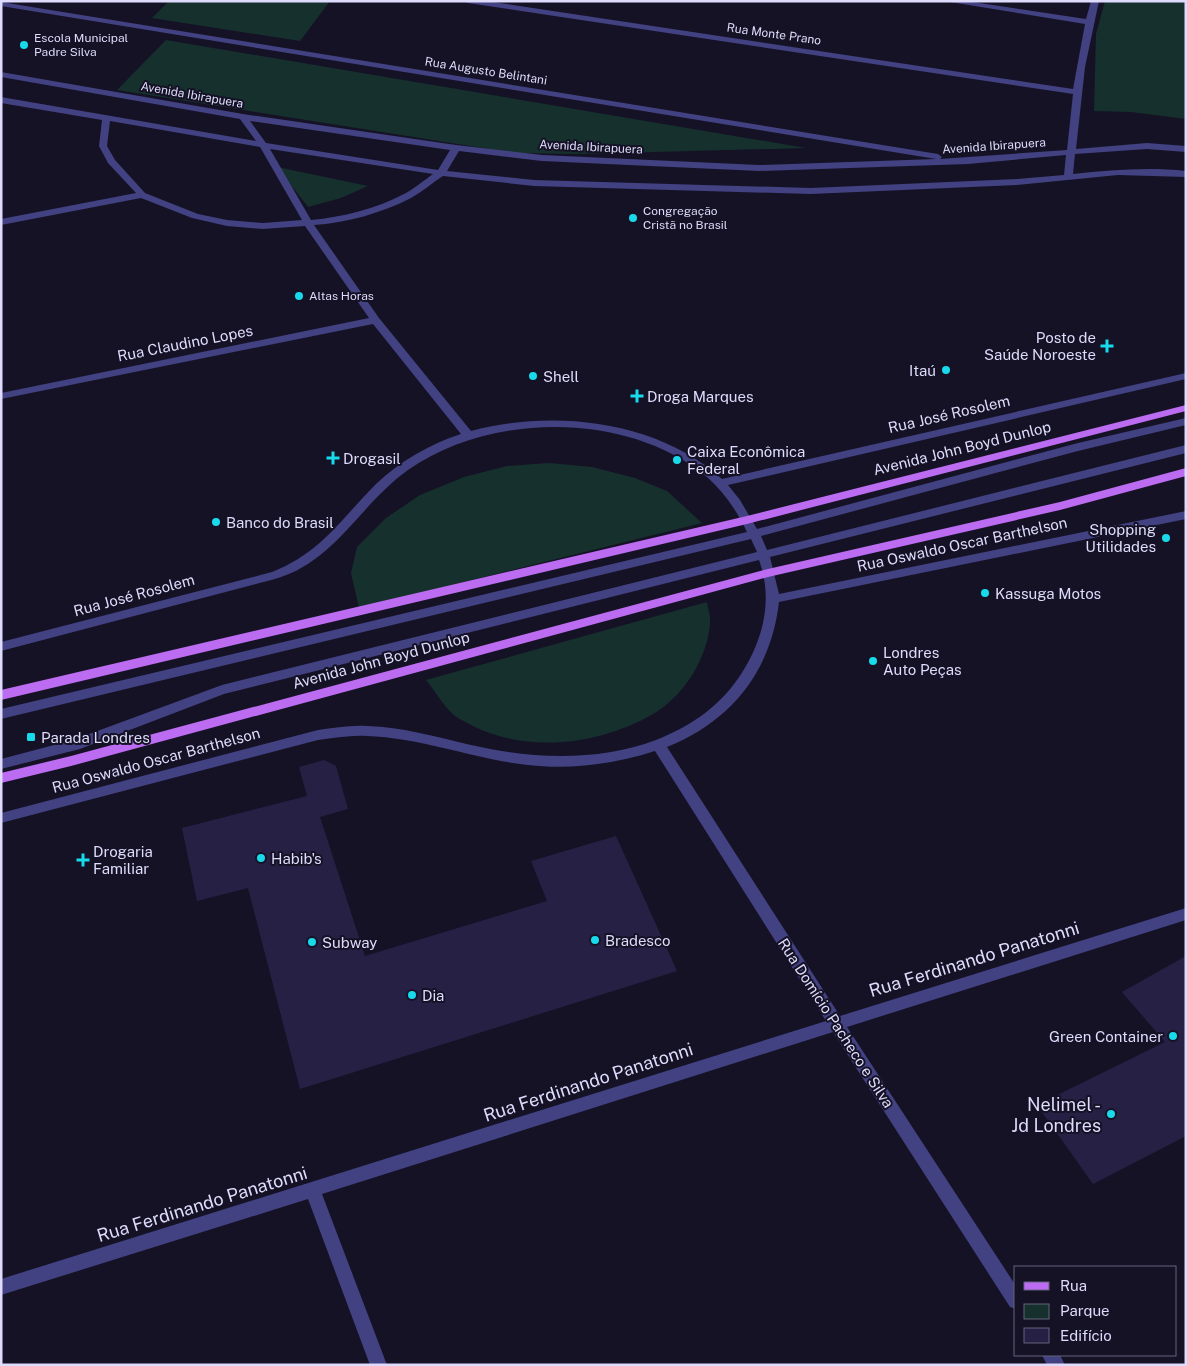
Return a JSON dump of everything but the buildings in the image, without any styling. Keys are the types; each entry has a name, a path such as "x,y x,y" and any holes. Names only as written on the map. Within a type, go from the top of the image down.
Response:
{"main road":[{"name":"Avenida John Boyd Dunlop","path":"1,695 747,520 1186,408"},
{"name":"Avenida John Boyd Dunlop","path":"1,778 71,762 768,573 1060,506 1186,472"}],"street":[{"name":"Rua Monte Prano","path":"468,1 494,3 1076,92"},
{"path":"948,1 1089,22"},
{"path":"1068,177 1076,92 1089,22 1095,1"},
{"name":"Rua Augusto Belintani","path":"1,4 968,161"},
{"name":"Avenida Ibirapuera","path":"1,74 244,117 456,148 542,158 759,168 968,161 1139,147 1186,149"},
{"path":"1,100 106,119 441,173 534,183 811,192 1017,182 1118,172 1186,174"},
{"path":"244,117 263,145 308,223 375,320 468,435 529,425 590,427 642,438 668,449 702,468 720,483 747,520 764,554 773,599 764,643 757,660 728,700 710,718 689,731 658,744"},
{"path":"106,119 103,146 111,161 142,195 195,216 227,223 263,226 330,221 361,214 407,196 441,173 456,148"},
{"path":"1,222 142,195"},
{"name":"Rua Claudino Lopes","path":"1,396 375,320"},
{"name":"Rua José Rosolem","path":"720,483 1186,376"},
{"path":"1,714 754,534 1078,447 1186,421"},
{"name":"Rua José Rosolem","path":"1,647 275,575 297,566 314,555 392,476 434,450 468,435"},
{"path":"1,764 75,745 222,690 1186,449"},
{"name":"Rua Oswaldo Oscar Barthelson","path":"773,599 1186,515"},
{"name":"Rua Oswaldo Oscar Barthelson","path":"1,818 318,735 346,731 383,733 514,759 546,762 581,761 621,756 658,744"},
{"name":"Rua Domício Pacheco e Silva","path":"658,744 1014,1298"},
{"name":"Rua Ferdinando Panatonni","path":"1,1287 313,1191 836,1023 1186,914"},
{"path":"313,1191 380,1365"}],"green space":[{"path":"169,1 330,1 300,41 152,18"},
{"path":"1105,1 1186,1 1186,119 1131,112 1094,111 1096,34"},
{"path":"166,40 806,148 580,154 514,153 117,90"},
{"path":"277,167 368,186 341,198 308,207"},
{"path":"549,463 592,467 635,478 667,491 702,523 359,608 351,573 357,547 386,518 420,495 464,477 507,466"},
{"path":"707,602 710,616 708,637 699,663 684,687 675,697 653,714 632,725 610,733 587,739 563,742 516,740 493,734 455,716 443,704 426,680"}],"place":[{"name":"Escola Municipal Padre Silva","path":"24,45"},
{"name":"Congregação Cristã no Brasil","path":"633,218"},
{"name":"Altas Horas","path":"299,296"},
{"name":"Posto de Saúde Noroeste","path":"1107,346"},
{"name":"Itaú","path":"946,370"},
{"name":"Shell","path":"533,376"},
{"name":"Droga Marques","path":"637,396"},
{"name":"Drogasil","path":"333,458"},
{"name":"Caixa Econômica Federal","path":"677,460"},
{"name":"Banco do Brasil","path":"216,522"},
{"name":"Shopping Utilidades","path":"1166,538"},
{"name":"Kassuga Motos","path":"985,593"},
{"name":"Londres Auto Peças","path":"873,661"},
{"name":"Parada Londres","path":"31,737"},
{"name":"Habib's","path":"261,858"},
{"name":"Drogaria Familiar","path":"83,860"},
{"name":"Bradesco","path":"595,940"},
{"name":"Subway","path":"312,942"},
{"name":"Dia","path":"412,995"},
{"name":"Green Container","path":"1173,1036"},
{"name":"Nelimel - Jd Londres","path":"1111,1114"}]}
